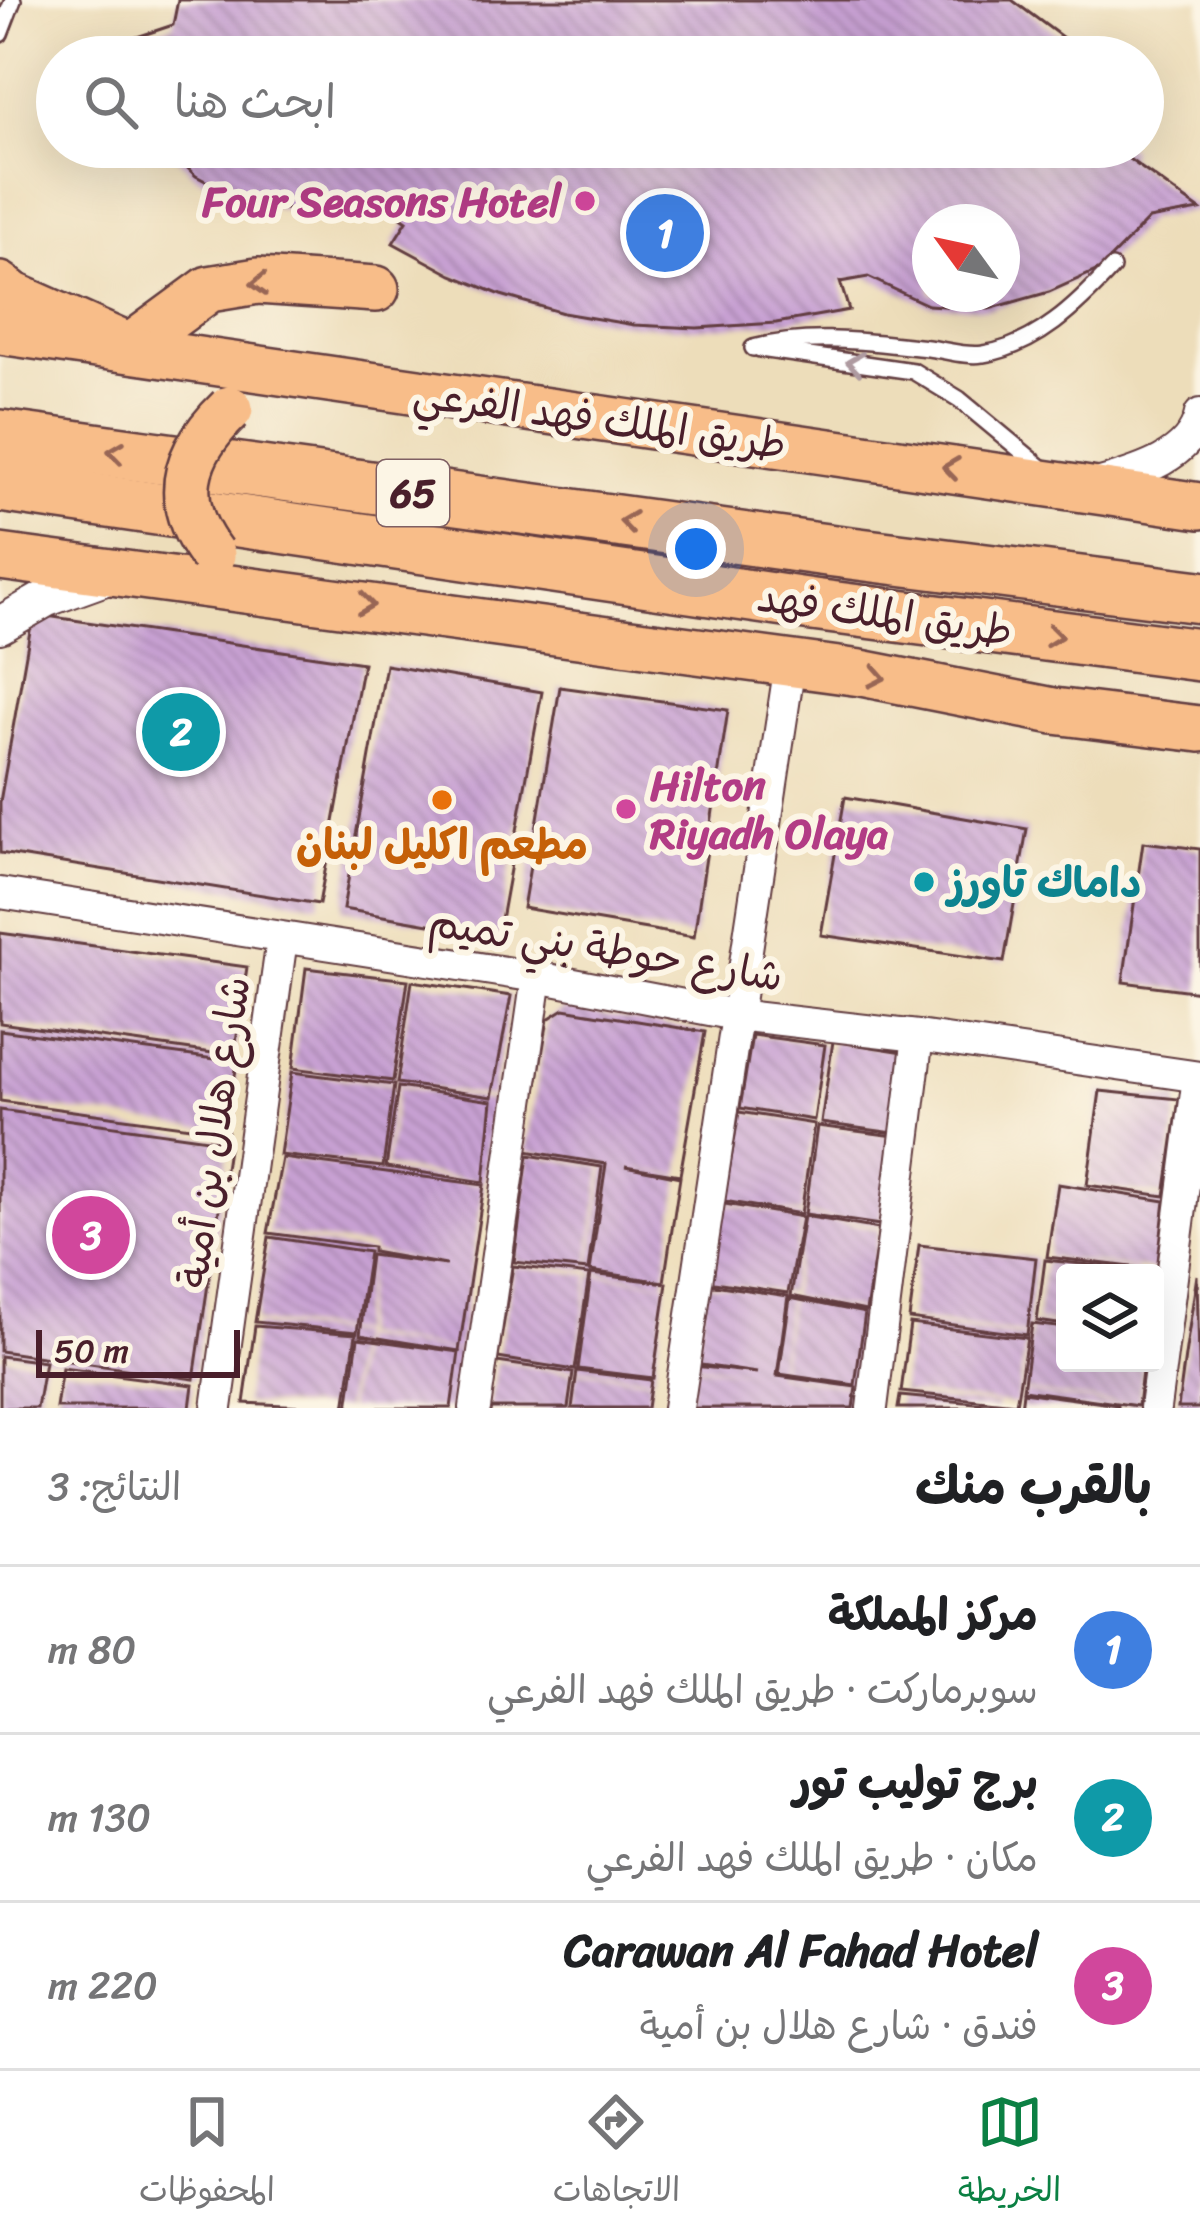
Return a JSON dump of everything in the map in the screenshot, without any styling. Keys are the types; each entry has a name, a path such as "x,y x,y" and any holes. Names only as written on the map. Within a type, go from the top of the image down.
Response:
{"highway":[{"name":"طريق الملك فهد","path":"0,436 1200,597"},
{"name":"طريق الملك فهد","path":"0,486 813,605 1200,655"}],"main road":[{"path":"0,285 130,347 209,289 258,281 376,289"},
{"name":"طريق الملك فهد الفرعي","path":"0,331 1200,506"},
{"path":"299,595 212,555 194,531 186,482 193,456 208,430 230,409 277,390 334,380"},
{"path":"0,557 790,664 1054,711 1200,729"}],"street":[{"path":"1073,485 1154,467 1197,429 1200,414"},
{"path":"0,625 47,598 116,573"},
{"path":"678,1408 790,664"},
{"name":"شارع حوطة بني تميم","path":"0,893 537,977 736,1015 1199,1077"},
{"name":"شارع هلال بن أمية","path":"217,1408 282,940"},
{"path":"475,1408 537,977"},
{"path":"872,1408 918,1036"},
{"path":"1155,1408 1199,1077"}],"lane":[{"path":"0,34 13,0"},
{"path":"1073,485 959,399 913,371 753,348 793,338 836,338 981,355 1033,337 1081,302 1112,268"}],"building":[{"path":"178,0 1012,0 1061,36 140,36 173,25"},
{"path":"187,168 1142,168 1200,210 1149,219 1100,269 1020,300 1020,204 912,204 912,298 868,277 840,282 849,310 776,323 697,328 634,325 563,313 501,295 393,243 407,221 377,200 329,210 283,209 236,197"},
{"path":"33,614 363,663 319,904 0,853 0,802"},
{"name":"مطعم اكليل لبنان","path":"386,665 542,692 498,936 343,909"},
{"name":"Hilton Riyadh Olaya","path":"560,687 728,710 694,937 523,908"},
{"name":"داماك تاورز","path":"845,797 1027,829 1004,962 821,935"},
{"name":"داماك تاورز","path":"1143,842 1200,849 1200,992 1123,982"},
{"path":"0,933 247,967 234,1056 0,1023"},
{"path":"306,968 408,980 393,1081 293,1068"},
{"path":"412,981 511,996 492,1097 397,1083"},
{"path":"564,1009 705,1032 680,1175 625,1166 680,1177 664,1282 590,1271 606,1164 526,1151 548,1019"},
{"path":"0,1030 237,1062 227,1132 0,1101"},
{"path":"752,1035 825,1045 814,1120 740,1108"},
{"path":"833,1041 904,1052 894,1133 821,1123"},
{"path":"292,1072 394,1085 383,1167 280,1155"},
{"path":"398,1087 492,1101 484,1182 386,1167"},
{"path":"1100,1091 1179,1099 1165,1196 1087,1185"},
{"path":"0,1110 229,1142 194,1379 0,1351"},
{"path":"739,1112 814,1124 801,1214 724,1201"},
{"path":"817,1126 895,1136 880,1225 805,1214"},
{"path":"528,1155 602,1167 588,1270 514,1262"},
{"path":"282,1158 484,1185 459,1351 360,1335 370,1255 446,1265 373,1252 373,1247 268,1233"},
{"path":"1058,1184 1165,1201 1158,1264 1047,1257"},
{"path":"719,1203 802,1217 788,1293 707,1281"},
{"path":"804,1216 879,1229 866,1311 791,1296"},
{"path":"269,1237 369,1252 357,1332 255,1322"},
{"path":"919,1245 1036,1258 1027,1335 909,1319"},
{"path":"1045,1260 1082,1264 1056,1264 1056,1324 1037,1321"},
{"path":"513,1266 589,1275 575,1370 498,1358"},
{"path":"591,1274 667,1283 653,1378 578,1369"},
{"path":"1197,1275 1200,1408 1178,1408 1185,1356"},
{"path":"707,1284 788,1296 777,1376 856,1387 853,1408 688,1408 694,1366 757,1373 694,1364"},
{"path":"790,1298 865,1313 855,1385 779,1374"},
{"path":"910,1324 1027,1338 1016,1404 901,1392"},
{"path":"1032,1324 1056,1327 1056,1372 1142,1372 1138,1406 1023,1390"},
{"path":"255,1326 356,1334 345,1408 244,1403"},
{"path":"358,1338 459,1352 451,1408 348,1408"},
{"path":"0,1356 45,1362 37,1408 0,1408"},
{"path":"497,1362 573,1373 568,1408 490,1408"},
{"path":"62,1368 193,1385 190,1408 56,1408"},
{"path":"577,1371 651,1380 647,1408 572,1408"},
{"path":"1023,1392 1118,1405 1118,1408 1021,1408"},
{"path":"900,1396 997,1405 997,1408 898,1408"}],"place":[{"name":"Four Seasons Hotel","path":"585,201"},
{"name":"مركز المملكة","path":"665,233"},
{"name":"برج توليب تور","path":"181,732"},
{"name":"مطعم اكليل لبنان","path":"442,800"},
{"name":"Hilton Riyadh Olaya","path":"626,809"},
{"name":"داماك تاورز","path":"924,882"},
{"name":"Carawan Al Fahad Hotel","path":"91,1235"}]}
